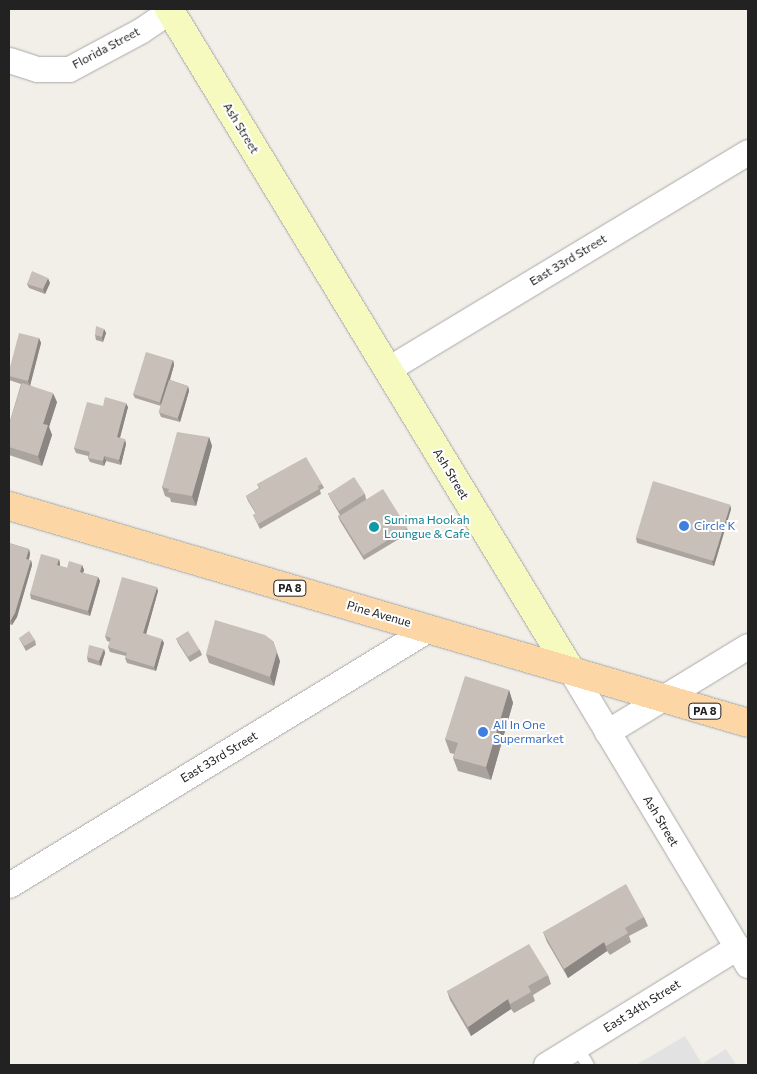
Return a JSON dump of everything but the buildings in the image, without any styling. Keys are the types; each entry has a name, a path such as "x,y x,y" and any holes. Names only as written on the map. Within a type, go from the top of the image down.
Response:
{"main road":[{"name":"Pine Avenue","path":"9,506 748,723"}],"street":[{"name":"Florida Street","path":"9,60 37,69 68,69 140,31 171,9"},
{"name":"Ash Street","path":"171,9 743,956"},
{"name":"East 33rd Street","path":"388,369 748,152"},
{"name":"East 33rd Street","path":"9,885 429,629"},
{"path":"607,732 748,646"},
{"name":"East 34th Street","path":"546,1065 582,1056 743,956"}],"shaded area":[{"path":"685,1036 702,1064 726,1049 736,1065 636,1065"}],"place":[{"name":"Circle K","path":"684,526"},
{"name":"Sunima Hookah Loungue & Cafe","path":"374,527"},
{"name":"All In One Supermarket","path":"483,732"}]}
